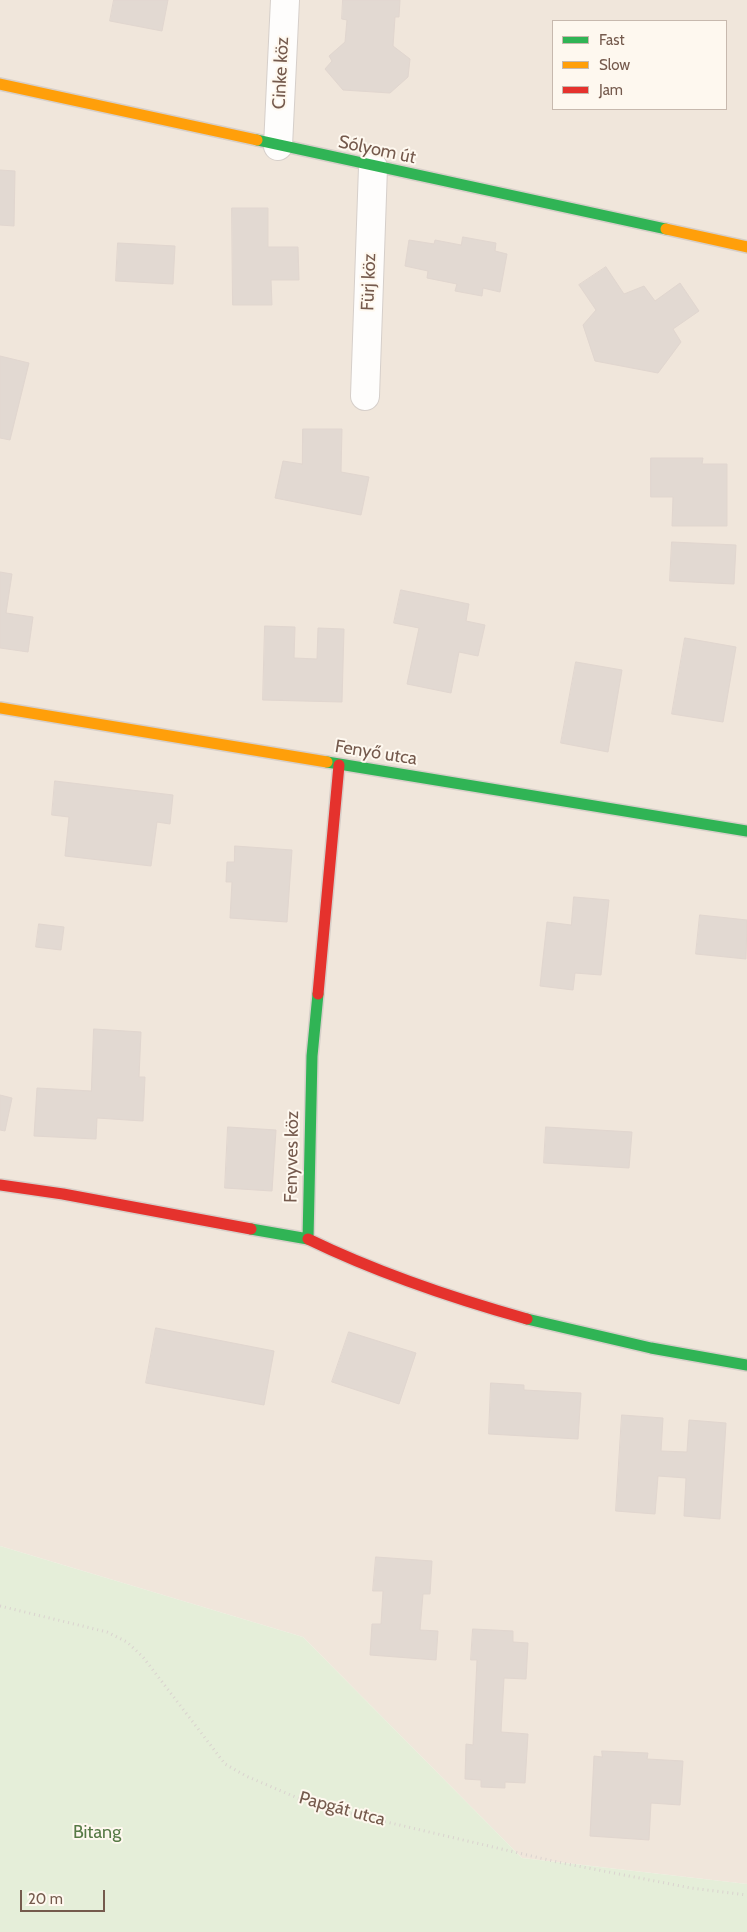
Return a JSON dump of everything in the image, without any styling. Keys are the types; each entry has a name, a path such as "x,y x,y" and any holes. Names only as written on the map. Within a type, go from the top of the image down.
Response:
{"street":[{"name":"Cinke köz","path":"278,146 285,0"},
{"name":"Sólyom út","path":"0,84 373,167 747,247"},
{"name":"Fürj köz","path":"365,396 373,167"},
{"name":"Fenyő utca","path":"0,708 747,831"},
{"name":"Fenyves köz","path":"308,1239 312,1056 339,765"},
{"path":"0,1185 63,1194 308,1239 365,1266 478,1304 614,1341 747,1366"}],"path":[{"name":"Papgát utca","path":"0,1606 107,1632 128,1642 143,1657 225,1764 246,1776 314,1804 566,1864 691,1888 747,1895"}],"shaded area":[{"path":"0,0 747,0 747,1884 522,1858 303,1637 0,1546"}],"green space":[{"name":"Bitang","path":"0,1546 303,1637 522,1858 747,1884 747,1932 0,1932"}],"building":[{"path":"114,0 168,0 162,31 110,21"},
{"path":"343,0 400,0 399,17 395,17 393,46 410,59 408,77 390,93 343,90 325,69 332,61 329,56 345,42 347,20 342,19"},
{"path":"0,170 15,171 14,226 0,225"},
{"path":"232,208 268,208 268,247 298,247 299,280 271,280 272,305 233,305"},
{"path":"463,237 496,243 495,251 507,254 500,292 483,288 482,296 455,291 457,284 427,278 428,271 405,266 409,240 434,244 435,240 461,245"},
{"path":"118,243 175,246 173,284 116,281"},
{"path":"606,267 624,294 644,286 655,301 680,283 699,311 673,329 681,342 658,373 595,361 583,325 596,310 579,285"},
{"path":"0,356 29,363 10,440 0,438"},
{"path":"303,429 342,429 341,472 369,477 361,515 275,498 283,461 302,464"},
{"path":"651,458 703,458 702,464 727,464 727,526 672,526 673,497 651,497"},
{"path":"672,542 736,545 734,584 670,581"},
{"path":"0,572 12,574 6,613 33,617 28,652 0,648"},
{"path":"401,590 469,604 466,621 485,625 478,656 459,652 451,693 407,684 419,628 394,623"},
{"path":"265,626 295,627 294,658 317,659 318,628 344,629 342,702 263,700"},
{"path":"685,638 736,647 723,722 672,714"},
{"path":"576,662 622,670 608,752 561,743"},
{"path":"55,781 173,795 170,824 157,822 151,866 65,856 69,817 52,815"},
{"path":"235,846 292,850 287,922 230,918 232,882 226,882 227,862 234,862"},
{"path":"574,897 609,900 601,975 575,973 573,990 540,986 547,922 571,925"},
{"path":"700,915 747,920 746,959 696,954"},
{"path":"39,924 64,927 61,950 36,947"},
{"path":"94,1029 141,1032 139,1077 145,1077 143,1121 97,1118 96,1139 34,1136 37,1088 91,1091"},
{"path":"0,1095 12,1098 5,1131 0,1130"},
{"path":"228,1127 276,1130 272,1191 225,1188"},
{"path":"546,1127 632,1132 629,1168 544,1163"},
{"path":"156,1328 274,1351 264,1405 146,1383"},
{"path":"349,1332 416,1353 399,1404 332,1382"},
{"path":"491,1383 524,1385 524,1390 581,1393 578,1439 489,1434"},
{"path":"622,1415 663,1418 661,1451 687,1452 689,1420 726,1423 720,1519 684,1516 686,1478 658,1476 655,1514 616,1511"},
{"path":"376,1557 432,1561 430,1594 423,1594 420,1630 438,1631 436,1660 370,1655 372,1624 381,1624 383,1591 373,1591"},
{"path":"473,1629 513,1631 513,1642 528,1643 526,1679 504,1678 501,1732 528,1734 525,1783 505,1782 505,1788 481,1787 481,1780 465,1779 466,1744 473,1745 477,1660 471,1660"},
{"path":"602,1751 648,1753 647,1759 683,1761 680,1805 651,1803 649,1840 590,1836 594,1756 602,1757"}],"traffic: fast":[{"path":"257,140 666,229"},
{"path":"327,762 747,831"},
{"path":"251,1229 308,1239 312,1056 318,994"},
{"path":"527,1319 651,1348 747,1365"}],"traffic: slow":[{"path":"0,84 257,140"},
{"path":"666,229 747,247"},
{"path":"0,708 327,762"}],"traffic: jam":[{"path":"318,994 339,765"},
{"path":"0,1185 63,1194 251,1229"},
{"path":"308,1239 361,1263 416,1284 527,1319"}]}
